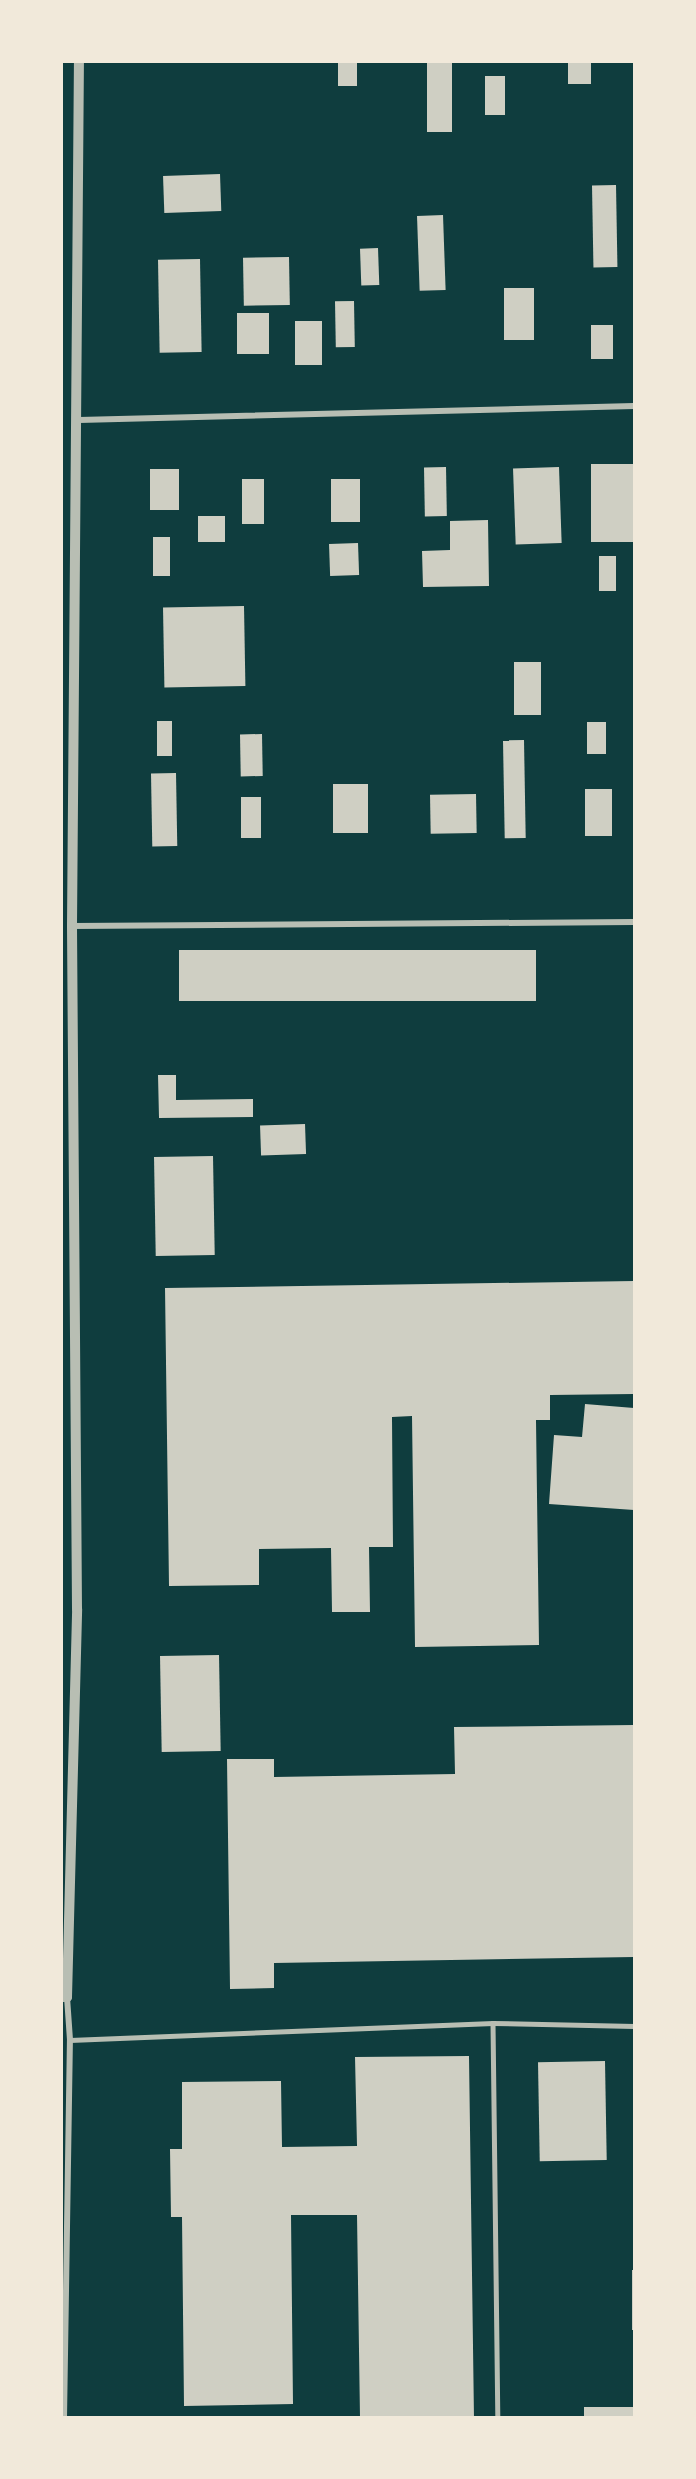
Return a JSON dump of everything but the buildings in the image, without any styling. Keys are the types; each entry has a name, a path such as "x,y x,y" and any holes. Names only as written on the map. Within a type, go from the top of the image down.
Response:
{"street":[{"path":"64,2418 70,2040 64,1997 77,1609 72,926 79,420 79,62"},
{"path":"79,420 634,406"},
{"path":"72,926 634,922"}],"lane":[{"path":"70,2040 493,2024 634,2026"},
{"path":"493,2024 498,2418"}]}
